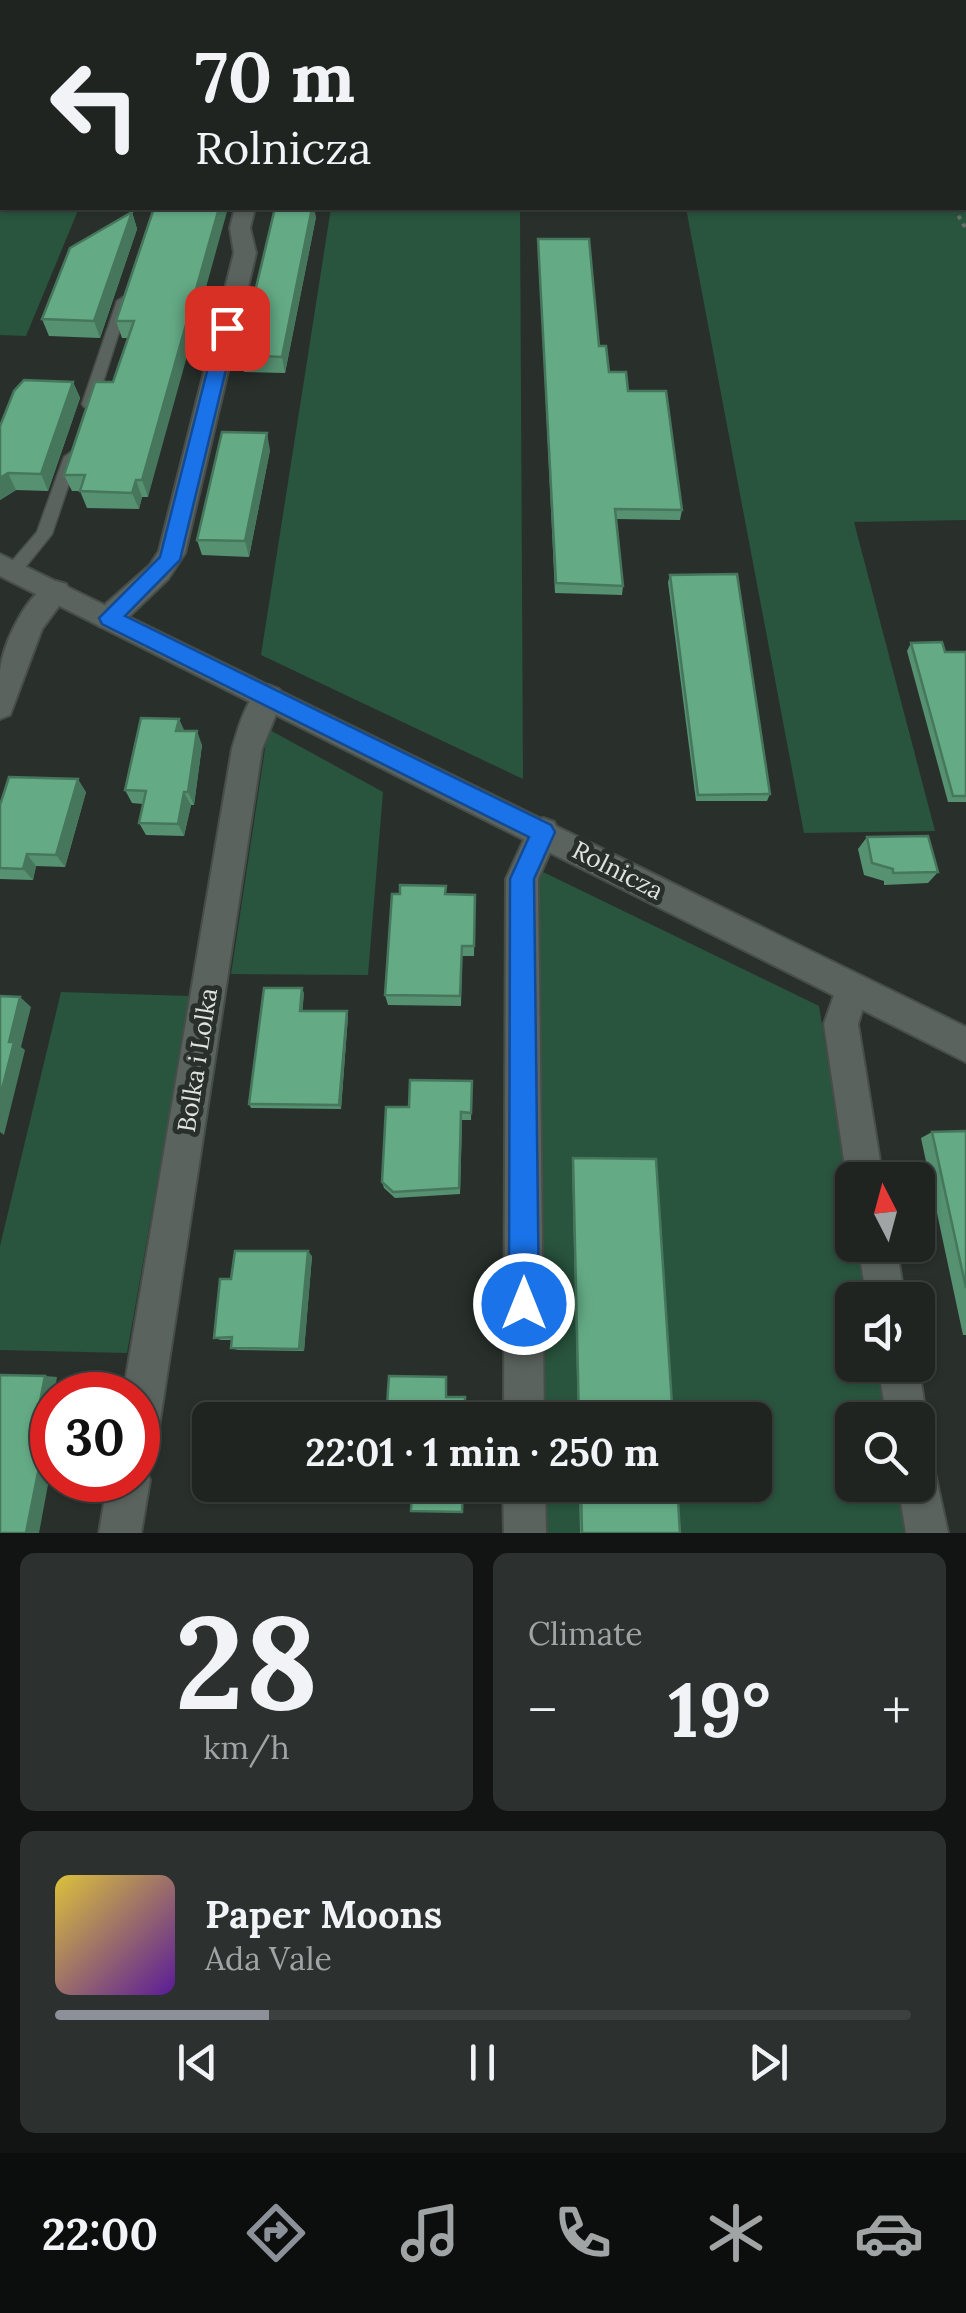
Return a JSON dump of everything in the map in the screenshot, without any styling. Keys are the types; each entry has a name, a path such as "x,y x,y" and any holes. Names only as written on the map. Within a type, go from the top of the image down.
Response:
{"street":[{"path":"109,618 159,572 172,553 245,253 240,228 244,210"},
{"name":"Rolnicza","path":"7,567 966,1045"},
{"path":"0,706 30,624 56,592"},
{"name":"Bolka i Lolka","path":"147,1372 247,749 257,717 269,697"},
{"path":"524,1402 522,879 543,832"},
{"path":"852,989 842,1024 843,1052 862,1162"},
{"path":"120,1533 125,1502"},
{"path":"524,1502 524,1533"},
{"path":"922,1502 927,1533"}],"lane":[{"path":"82,427 130,280"},
{"path":"7,567 44,534 76,445"}],"green space":[{"path":"0,210 78,210 26,336 0,335"},
{"path":"331,210 520,210 523,779 261,655"},
{"path":"686,210 966,210 966,520 854,522 935,831 804,833"},
{"path":"268,729 383,792 368,975 231,974"},
{"path":"539,870 819,1006 844,1162 835,1162 835,1262 861,1262 864,1282 835,1282 835,1382 881,1382 884,1402 835,1402 835,1502 901,1502 906,1533 546,1533 546,1502 772,1502 772,1402 545,1402"},
{"path":"61,992 190,996 127,1353 0,1350 0,1246"}],"building":[{"path":"153,210 218,210 142,480 136,480 132,493 80,491 85,475 64,475 95,382 113,382 134,321 116,321"},
{"path":"275,210 312,210 282,357 240,355"},
{"path":"132,212 94,321 42,319 70,248"},
{"path":"538,239 589,239 599,346 606,346 609,372 626,372 628,391 666,391 682,510 615,509 623,586 556,583"},
{"path":"24,380 73,382 41,474 8,473 0,478 0,426 14,391"},
{"path":"222,432 267,433 245,541 197,540"},
{"path":"737,574 770,794 698,795 670,575"},
{"path":"942,642 945,652 966,652 966,796 953,796 911,643"},
{"path":"141,718 179,719 176,731 197,731 188,792 184,792 178,824 139,823 146,791 125,790"},
{"path":"9,777 78,779 56,855 27,854 23,869 0,868 0,805"},
{"path":"928,836 938,872 893,873 893,869 872,863 867,837"},
{"path":"400,885 446,886 445,894 475,895 474,946 462,946 460,996 385,995 392,894 400,894"},
{"path":"264,988 302,988 300,1011 347,1011 339,1105 249,1104"},
{"path":"0,996 20,997 0,1097"},
{"path":"410,1080 472,1081 471,1113 461,1112 459,1188 393,1192 382,1182 386,1107 409,1107"},
{"path":"966,1131 966,1288 932,1132"},
{"path":"573,1158 656,1159 672,1402 579,1402"},
{"path":"235,1251 308,1251 299,1349 231,1348 232,1337 214,1338 220,1279 231,1279"},
{"path":"0,1375 30,1376 32,1502 26,1533 0,1533"},
{"path":"389,1376 446,1377 446,1397 465,1397 465,1402 387,1402"},
{"path":"411,1502 462,1502 462,1512 411,1511"},
{"path":"581,1502 678,1502 680,1533 582,1533"}],"route":[{"path":"227,328 170,560 109,618 543,832 522,879 524,1304"}]}
